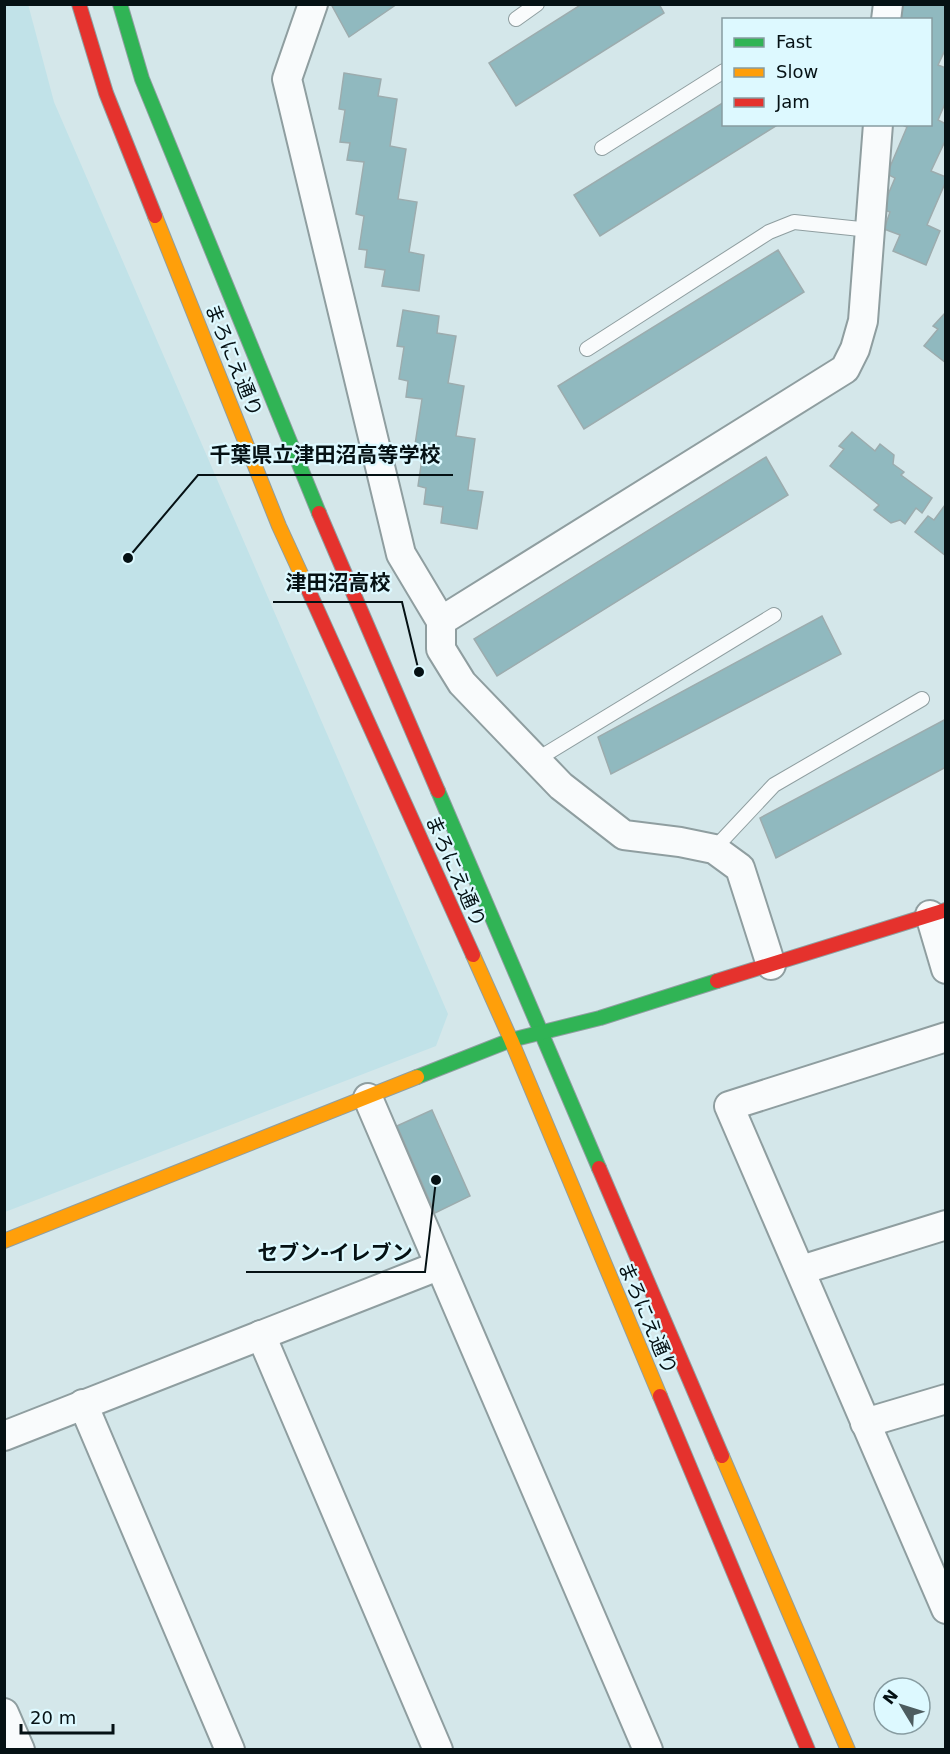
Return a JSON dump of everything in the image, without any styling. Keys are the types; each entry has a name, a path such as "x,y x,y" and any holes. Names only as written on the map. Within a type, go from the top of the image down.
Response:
{"street":[{"name":"まろにえ通り","path":"79,4 106,93 279,526 511,1040 808,1749"},
{"name":"まろにえ通り","path":"120,4 142,78 308,486 848,1749"},
{"path":"313,4 287,79 401,554 441,621 441,649 462,683 561,786 624,835 714,849 740,868 771,965"},
{"path":"441,621 845,369 855,349 863,321 878,126"},
{"path":"4,1241 511,1040 542,1034 938,913 945,969"},
{"path":"945,1037 729,1106 865,1423 940,1581 945,1609"},
{"path":"368,1098 438,1266 648,1749"},
{"path":"801,1270 945,1225"},
{"path":"4,1436 438,1266"},
{"path":"261,1335 438,1749"},
{"path":"865,1423 945,1398"},
{"path":"83,1404 230,1749"},
{"path":"4,1713 20,1749"}],"lane":[{"path":"516,19 537,4"},
{"path":"602,148 722,72"},
{"path":"587,350 769,232 794,222 870,230"},
{"path":"536,760 774,615"},
{"path":"714,849 774,785 922,699"}],"shaded area":[{"path":"28,4 54,102 448,1014 436,1046 5,1212 4,5"}],"building":[{"path":"331,4 397,4 349,37"},
{"path":"582,4 659,4 664,13 516,106 489,63"},
{"path":"904,4 946,4 946,48 938,65 946,68 946,101 938,120 946,124 946,139 931,171 946,177 946,181 927,225 940,231 926,265 893,251 900,235 884,229 890,212 882,209 895,178 887,174 907,127 905,126 932,126 932,18 899,17"},
{"path":"344,73 381,79 378,96 397,99 390,146 406,149 398,199 417,202 409,252 424,255 419,291 382,286 385,270 365,267 367,250 359,249 364,216 356,214 364,162 347,160 350,143 340,142 345,110 339,109"},
{"path":"722,103 722,126 776,126 600,236 574,195"},
{"path":"778,250 804,292 584,429 558,386"},
{"path":"403,310 439,316 437,333 456,336 448,383 464,386 456,436 475,439 468,490 483,492 477,529 441,523 443,507 424,504 426,488 418,486 423,452 414,451 422,399 406,397 408,381 399,379 404,347 397,346"},
{"path":"946,312 946,363 924,346 938,329 933,326"},
{"path":"852,432 875,451 880,444 894,455 893,464 904,472 901,475 932,498 922,513 916,508 905,524 900,520 891,523 874,510 879,505 830,466 844,449 839,446"},
{"path":"766,457 788,495 497,676 474,639"},
{"path":"945,505 946,556 915,532 928,516 934,520"},
{"path":"822,616 841,654 611,774 598,737"},
{"path":"946,719 946,767 776,858 760,818"},
{"path":"432,1110 470,1196 435,1213 397,1126"}],"traffic: fast":[{"path":"120,4 142,79 319,513"},
{"path":"438,791 599,1168"},
{"path":"417,1077 511,1040 600,1018 717,981"}],"traffic: slow":[{"path":"155,216 279,526 307,587"},
{"path":"473,955 511,1040 660,1396"},
{"path":"4,1241 417,1077"},
{"path":"722,1456 848,1750"}],"traffic: jam":[{"path":"79,4 106,93 155,216"},
{"path":"319,513 438,791"},
{"path":"307,587 473,955"},
{"path":"717,981 946,910"},
{"path":"599,1168 722,1456"},
{"path":"660,1396 808,1750"}],"place":[{"name":"千葉県立津田沼高等学校","path":"128,558"},
{"name":"津田沼高校","path":"419,672"},
{"name":"セブン-イレブン","path":"436,1180"}]}
